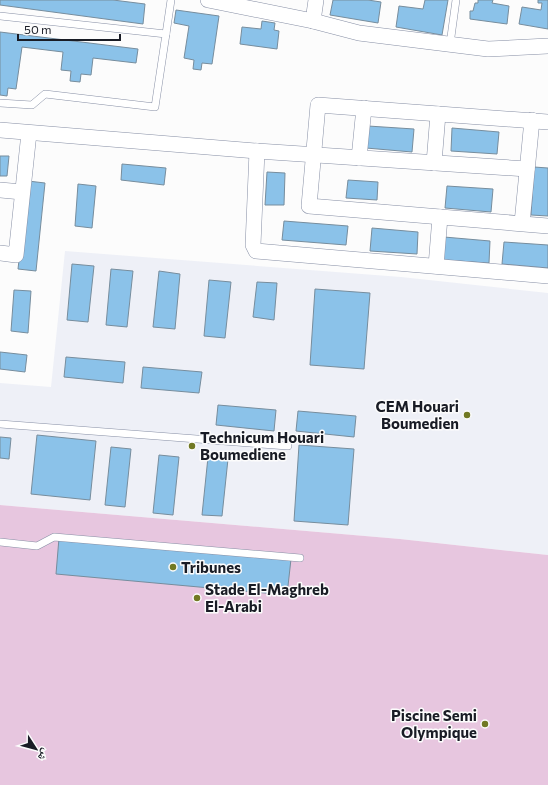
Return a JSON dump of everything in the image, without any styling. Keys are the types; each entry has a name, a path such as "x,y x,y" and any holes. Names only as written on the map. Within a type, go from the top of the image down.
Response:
{"street":[{"path":"208,0 313,21 359,32 488,49 548,46"},
{"path":"313,21 316,0"},
{"path":"548,122 318,105 309,206 548,226"},
{"path":"359,158 364,108"},
{"path":"434,163 438,114"},
{"path":"522,223 532,120"},
{"path":"0,130 257,151 527,169"},
{"path":"0,253 16,255 29,133"},
{"path":"257,151 253,245 256,251 548,276"},
{"path":"0,190 22,192"},
{"path":"436,266 440,217"}],"lane":[{"path":"0,103 32,105 46,94 155,108 170,0"},
{"path":"450,44 456,0"},
{"path":"0,16 166,34"},
{"path":"0,424 288,446"},
{"path":"0,542 37,546 54,537 300,558"}],"shaded area":[{"name":"Technicum Houari Boumediene","path":"65,251 401,277 548,293 548,555 400,539 0,505 0,383 51,387"},
{"name":"Stade El-Maghreb El-Arabi","path":"0,505 400,539 548,555 548,785 0,785"}],"building":[{"path":"0,0 113,0 145,4 143,24 0,5"},
{"path":"333,0 368,0 381,2 378,23 330,15"},
{"path":"425,0 448,0 442,35 396,27 399,6 423,9"},
{"path":"478,0 493,0 492,3 509,6 507,24 470,19 470,11 473,11 475,3 478,3"},
{"path":"538,0 548,0 548,29 519,24 522,7 541,10 542,3 538,3"},
{"path":"176,10 219,16 212,64 202,63 201,70 193,69 194,60 184,58 189,26 174,23"},
{"path":"262,21 275,23 274,30 279,31 277,49 240,44 242,27 261,29"},
{"path":"0,32 138,49 136,63 93,58 91,75 81,74 80,82 70,81 71,71 61,70 63,52 22,47 16,89 8,88 7,96 0,95"},
{"path":"368,126 414,129 412,152 366,148"},
{"path":"452,128 499,132 497,154 451,151"},
{"path":"0,156 9,156 7,176 0,176"},
{"path":"122,164 166,168 164,185 121,180"},
{"path":"534,167 548,168 548,216 531,215"},
{"path":"267,172 285,173 284,205 265,205"},
{"path":"348,180 378,182 377,200 346,198"},
{"path":"28,181 45,183 36,271 18,269"},
{"path":"78,184 96,186 92,228 75,226"},
{"path":"447,186 493,189 491,212 445,208"},
{"path":"284,221 348,226 346,245 282,240"},
{"path":"372,228 418,232 417,254 370,251"},
{"path":"444,237 490,241 489,263 442,260"},
{"path":"504,242 548,245 548,268 502,264"},
{"path":"72,264 94,266 88,322 67,320"},
{"path":"111,269 133,271 127,327 106,325"},
{"path":"159,271 180,274 175,329 153,327"},
{"path":"209,280 231,282 225,338 204,336"},
{"path":"257,282 277,283 274,320 253,317"},
{"path":"315,289 370,293 364,369 310,365"},
{"path":"14,290 31,291 28,333 11,331"},
{"path":"0,352 27,355 25,372 0,369"},
{"path":"66,357 125,362 123,383 64,377"},
{"path":"143,367 202,372 199,393 141,388"},
{"path":"218,405 276,410 274,431 216,425"},
{"path":"298,411 356,416 354,437 296,431"},
{"path":"37,435 96,441 90,500 31,494"},
{"path":"0,437 11,438 9,459 0,458"},
{"path":"299,445 354,449 348,525 294,521"},
{"path":"111,447 131,449 125,507 105,505"},
{"path":"159,455 179,457 173,515 153,513"},
{"path":"208,457 228,459 222,516 202,515"},
{"name":"Tribunes","path":"59,538 291,559 287,595 56,574"}],"place":[{"name":"CEM Houari Boumedien","path":"467,415"},
{"name":"Technicum Houari Boumediene","path":"192,446"},
{"name":"Tribunes","path":"173,567"},
{"name":"Stade El-Maghreb El-Arabi","path":"197,598"},
{"name":"Piscine Semi Olympique","path":"485,724"}]}
